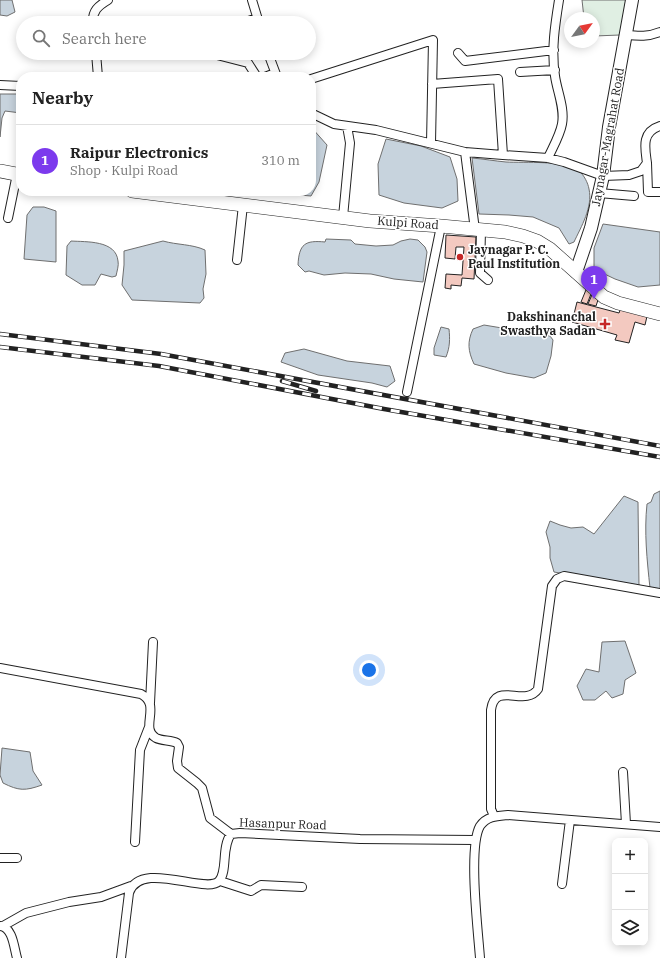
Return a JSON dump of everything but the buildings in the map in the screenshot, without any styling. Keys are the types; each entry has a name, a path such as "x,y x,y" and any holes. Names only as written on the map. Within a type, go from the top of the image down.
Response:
{"main road":[{"name":"Jaynagar-Magrahat Road","path":"576,272 591,228 603,176 609,127 632,0"},
{"path":"0,171 16,174"},
{"name":"Kulpi Road","path":"172,196 343,217 505,232 523,236 537,241 550,249 604,297 618,303 660,314"}],"street":[{"path":"93,16 94,11 108,0"},
{"path":"252,0 257,16"},
{"path":"548,158 562,124 562,110 555,70 554,50 554,27 559,0"},
{"path":"626,35 640,37 660,32"},
{"path":"316,77 433,40 431,143"},
{"path":"458,53 465,61 554,50"},
{"path":"97,60 98,72"},
{"path":"236,60 248,63 254,72"},
{"path":"271,60 275,72"},
{"path":"520,72 555,70"},
{"path":"432,84 498,78 503,156"},
{"path":"0,85 16,86"},
{"path":"316,115 334,124 376,130 465,152 503,156 548,158 603,176 629,175 641,171 647,163"},
{"path":"343,217 350,143 347,126"},
{"path":"660,126 651,130 646,138 648,192 660,192"},
{"path":"465,152 478,230 480,273 488,280"},
{"path":"8,218 16,186"},
{"path":"599,193 634,196"},
{"path":"237,260 243,205"},
{"path":"407,392 441,226"},
{"path":"494,816 491,809 492,703 500,696 505,694 521,697 531,696 535,694 538,689 552,586 554,582 564,576 660,593"},
{"path":"135,842 140,750 149,727 153,642"},
{"path":"0,668 141,694 146,697 150,703"},
{"path":"149,727 152,734 156,738 177,743 180,747 177,761 178,768 202,788 210,818 231,834"},
{"path":"623,772 626,824"},
{"path":"480,958 475,893 475,840 480,826 486,820 494,816 508,815 660,827"},
{"path":"562,884 570,820"},
{"name":"Hasanpur Road","path":"220,881 223,874 227,840 231,834 240,833 360,839 475,840"},
{"path":"0,858 17,858"},
{"path":"17,958 9,931 2,926 26,913 69,902 102,897 131,886 136,881 163,878 215,884 220,881 251,891 261,885 302,887"},
{"path":"121,958 131,886"}],"green space":[{"path":"582,0 626,0 620,35 600,36 600,12 583,12"}],"shaded area":[{"path":"0,0 12,0 15,12 7,16 0,15"},
{"path":"0,94 16,94 16,112 5,111 2,118 0,137"},
{"path":"316,133 327,145 319,182 316,187"},
{"path":"386,139 421,146 450,157 457,179 458,201 442,208 404,203 379,195 378,164"},
{"path":"472,158 506,162 534,162 565,165 573,167 579,171 588,184 590,196 586,217 574,242 569,244 559,228 533,217 479,214"},
{"path":"33,207 44,207 56,211 56,262 24,259 27,215"},
{"path":"603,224 660,232 660,285 638,287 615,279 594,269 594,248"},
{"path":"326,239 351,240 355,244 376,246 393,245 410,239 418,240 425,247 427,252 423,282 394,279 371,274 345,273 324,275 309,271 305,272 298,265 302,248 308,243 325,242"},
{"path":"71,241 92,242 112,249 116,254 118,263 116,276 112,277 101,274 95,285 82,285 66,275 67,246"},
{"path":"163,241 205,250 206,274 203,289 204,298 200,303 132,300 122,285 124,251"},
{"path":"484,325 550,336 553,340 551,356 546,373 534,378 506,373 474,364 469,351 470,338 473,329"},
{"path":"441,327 449,329 450,336 446,357 434,355 434,348"},
{"path":"304,349 347,361 390,366 395,381 387,387 372,383 318,375 281,362 285,353"},
{"path":"660,491 660,590 650,588 646,525 647,504 651,502 654,494"},
{"path":"624,496 638,502 639,587 554,572 546,532 550,521 571,528 583,527 594,534"},
{"path":"625,641 636,673 625,680 623,694 612,698 606,691 595,700 583,700 577,686 586,669 599,672 602,642"},
{"path":"2,748 30,752 33,771 42,785 18,789 3,783 0,775"}],"railway":[{"path":"0,334 161,354 660,446"},
{"path":"0,347 159,366 384,409 660,457"},
{"path":"282,381 316,391"}],"place":[{"name":"Jaynagar P. C. Paul Institution","path":"460,257"},
{"name":"Raipur Electronics","path":"594,299"},
{"name":"Dakshinanchal Swasthya Sadan","path":"605,324"}]}
